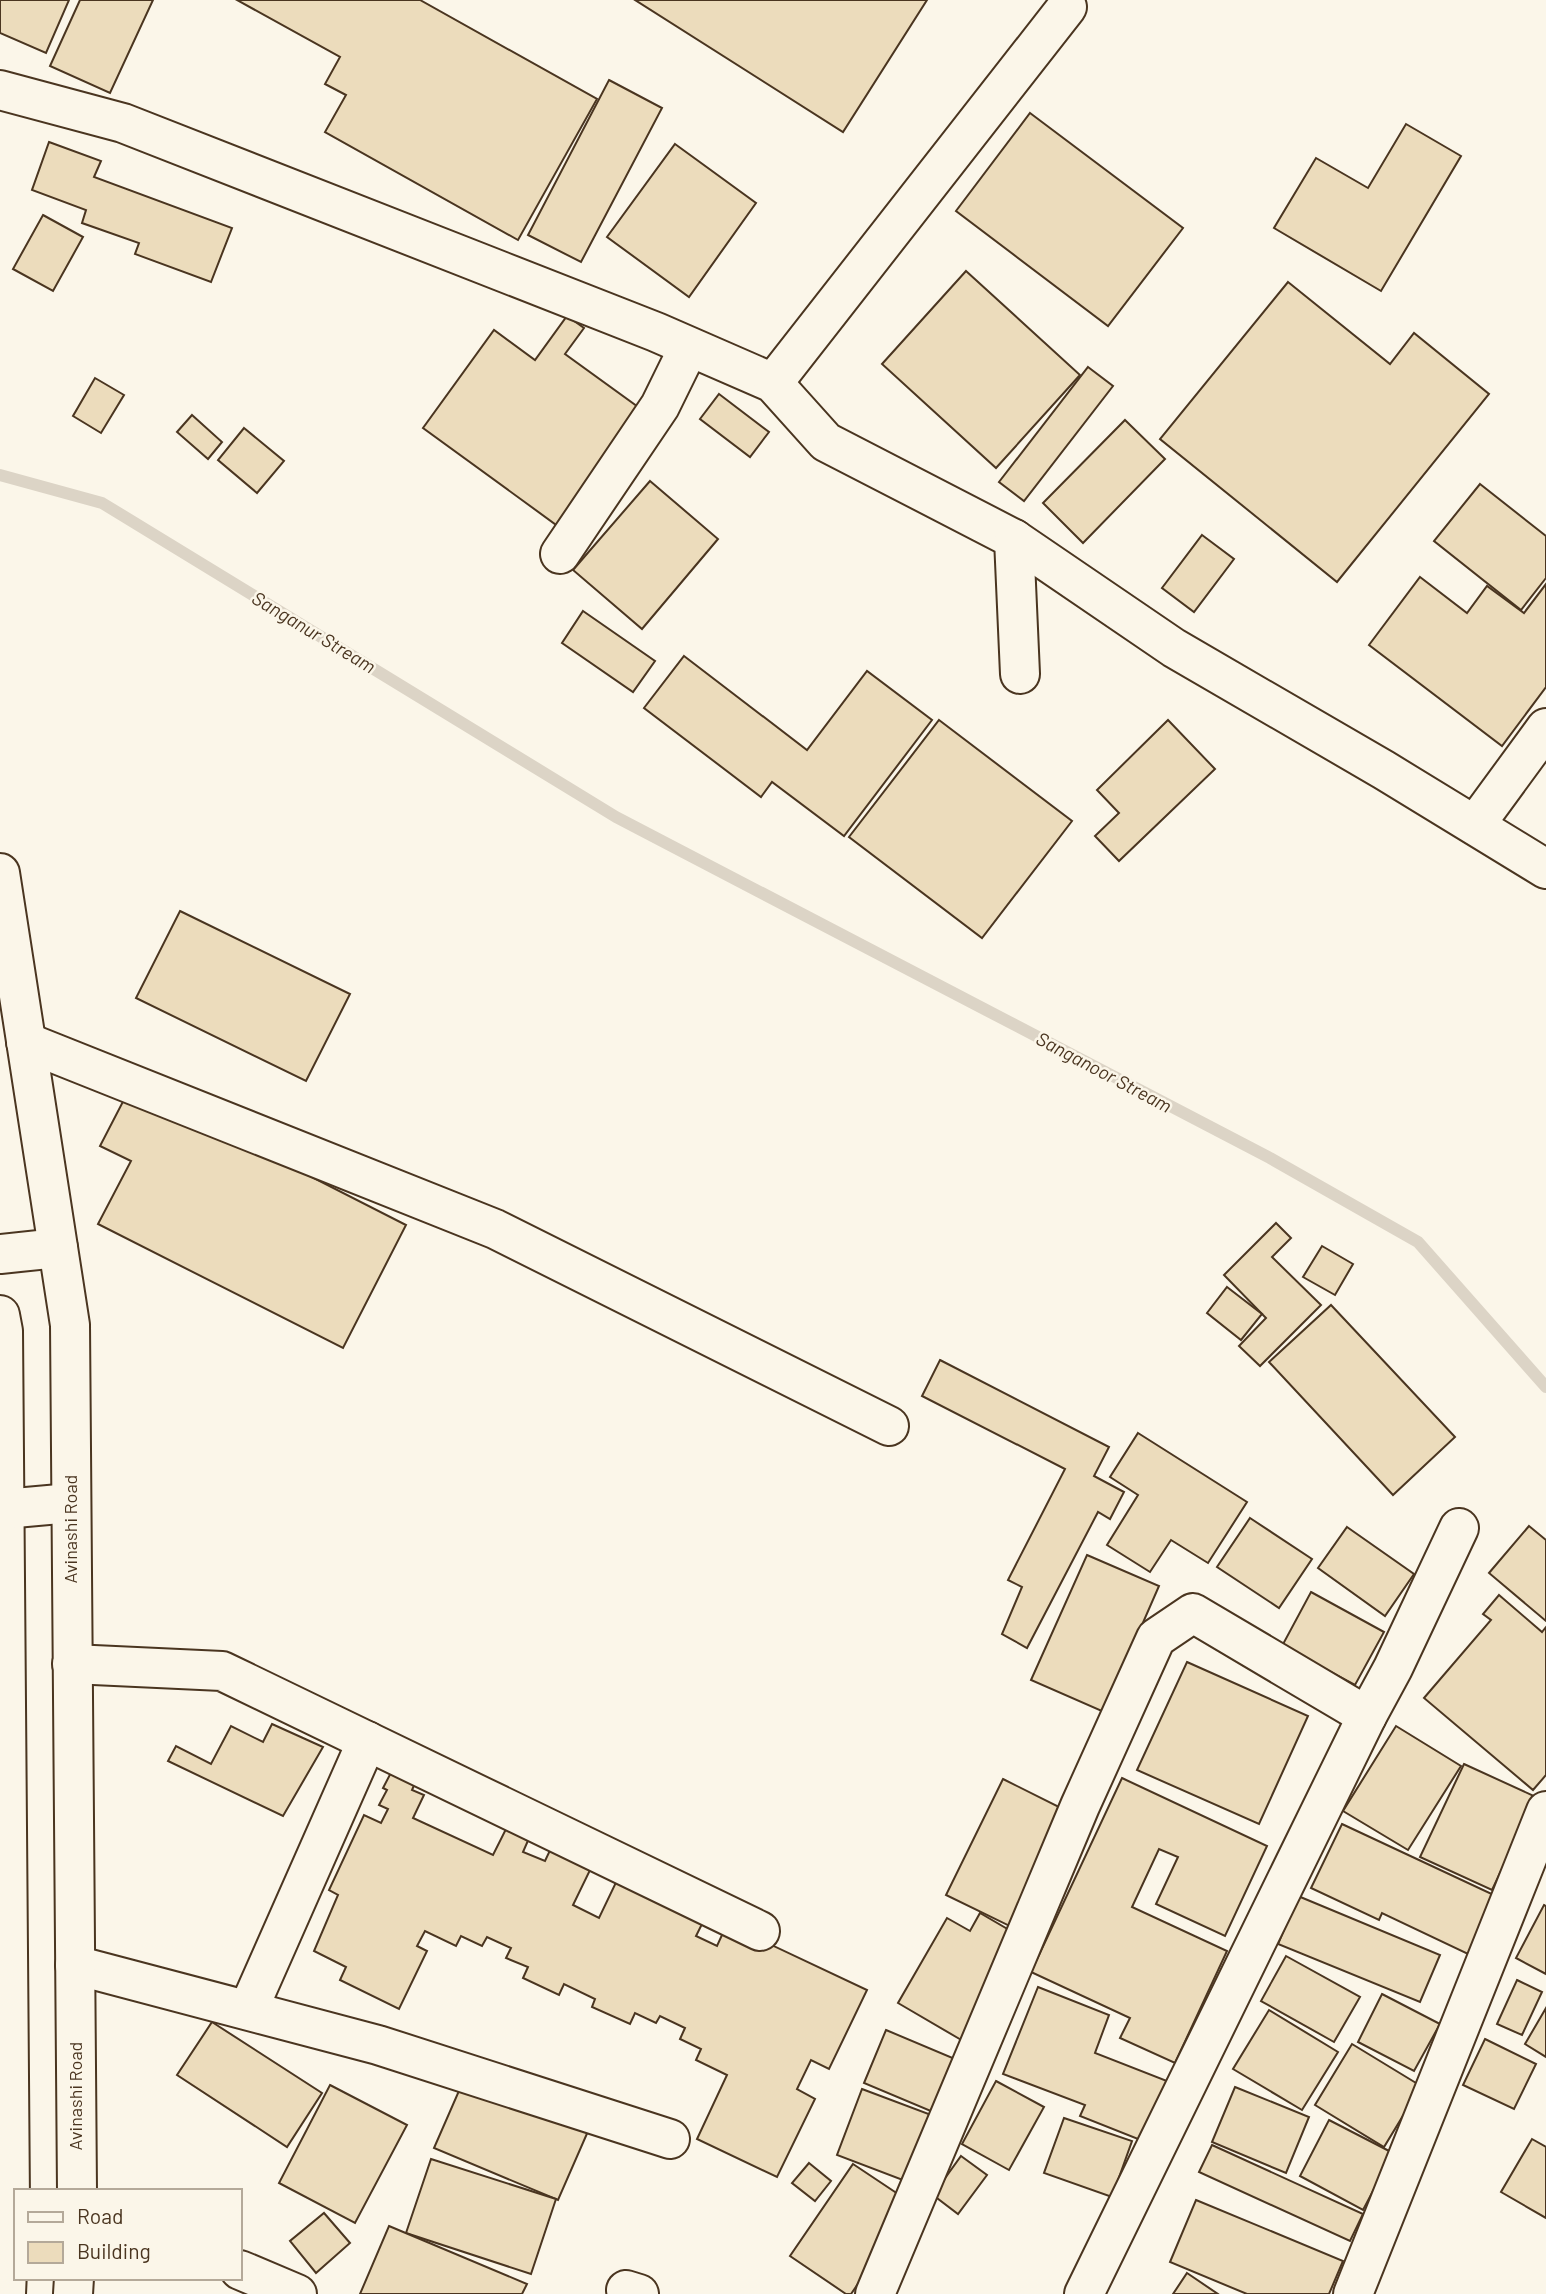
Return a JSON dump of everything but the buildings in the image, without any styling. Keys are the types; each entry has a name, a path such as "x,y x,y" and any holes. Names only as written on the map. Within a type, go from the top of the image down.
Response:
{"street":[{"path":"773,383 1067,8"},
{"path":"0,90 123,123 689,347 773,383 826,442 1014,538 1174,648 1546,869"},
{"path":"560,554 660,406 689,347"},
{"path":"1014,538 1020,674"},
{"path":"1475,825 1546,728"},
{"name":"Avinashi Road","path":"0,873 70,1325 77,2189"},
{"path":"26,1042 495,1229 889,1426"},
{"path":"0,1254 58,1248"},
{"path":"0,1315 10,2201 6,2294"},
{"path":"4,1509 71,1503"},
{"path":"1084,2294 1393,1668 1459,1528"},
{"path":"875,2294 1080,1806 1156,1638 1193,1613 1367,1716"},
{"path":"72,1664 222,1671 760,1931"},
{"path":"248,2010 367,1741"},
{"path":"1353,2294 1546,1811"},
{"path":"75,1965 378,2045 670,2139"},
{"path":"242,2271 297,2294"}],"waterway":[{"name":"Sanganoor Stream","path":"0,475 102,503 616,817 1270,1158 1418,1242 1546,1387"}],"water label":[{"name":"Sanganur Stream","path":"314,632"}]}
